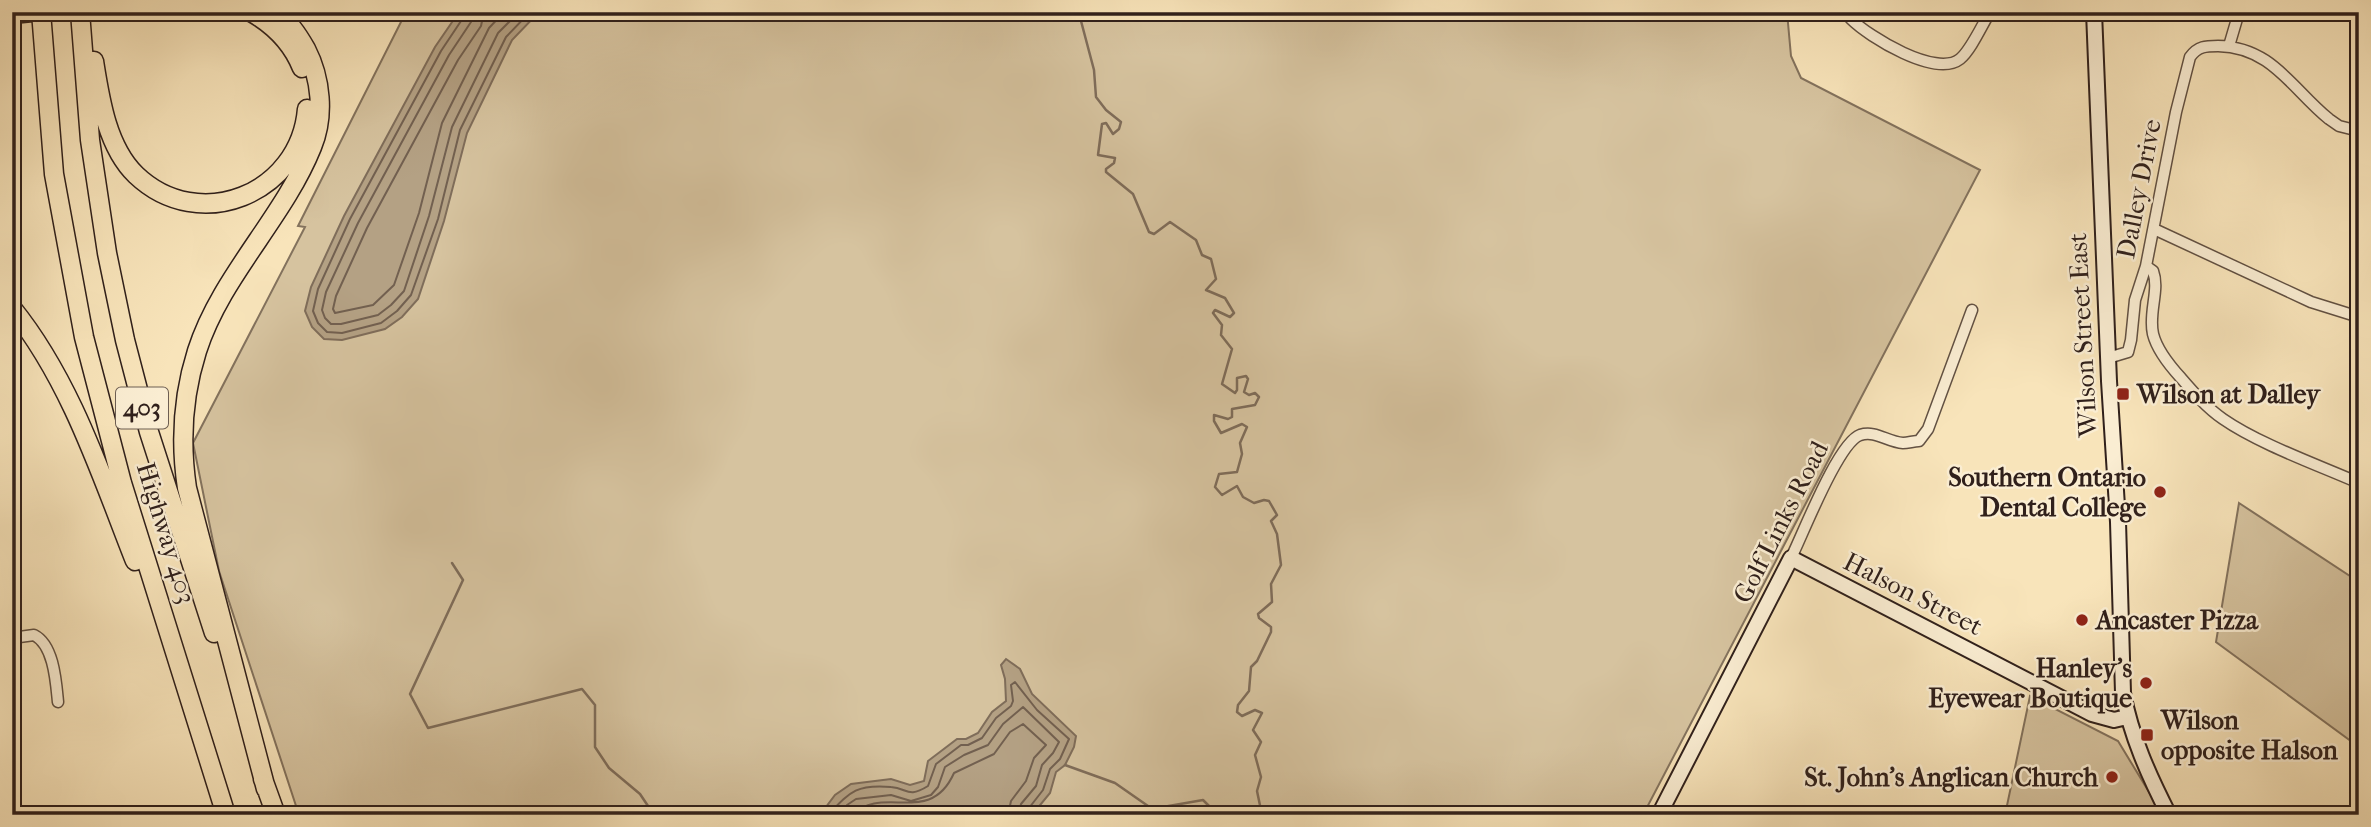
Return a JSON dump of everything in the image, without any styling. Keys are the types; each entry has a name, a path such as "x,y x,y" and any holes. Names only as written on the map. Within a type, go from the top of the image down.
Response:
{"highway":[{"path":"12,14 32,12"},
{"name":"Highway 403","path":"41,12 54,174 84,337 122,483 226,815"},
{"name":"Highway 403","path":"80,12 90,140 107,253 125,340 149,432 267,789"},
{"path":"87,12 101,101 121,156 136,174 155,189 177,199 199,203 239,199 263,186 284,169 298,147 306,122 307,79 299,59 275,29 251,12"},
{"path":"267,789 187,488 183,461 183,425 197,350 212,316 287,194 313,145 319,115 318,80 299,37 275,12"},
{"path":"12,308 24,322 69,400 178,664"},
{"name":"403","path":"267,789 276,815"}],"main road":[{"name":"Wilson Street East","path":"2094,12 2108,358 2118,522 2120,661 2127,717 2143,760 2169,815"},
{"name":"Halson Street","path":"1791,558 2092,714 2114,720 2127,717"},
{"name":"Golf Links Road","path":"1659,815 1791,558"}],"street":[{"path":"1852,12 1851,19 1863,31 1924,62 1938,64 1952,63 1961,58 1990,12"},
{"path":"2239,12 2230,47 2275,65 2329,119 2359,131"},
{"name":"Dalley Drive","path":"2108,358 2128,352 2135,300 2146,267 2176,112 2190,57 2194,51 2204,46 2230,47"},
{"path":"2154,229 2311,302 2359,317"},
{"path":"2146,267 2153,271 2156,278 2151,310 2152,334 2173,370 2203,402 2224,420 2259,438 2359,482"},
{"name":"Golf Links Road","path":"1791,558 1834,467 1850,442 1860,435 1874,433 1904,443 1919,441 1928,429 1972,310"},
{"path":"12,638 34,635 46,644 58,702"}],"shaded area":[{"path":"406,12 1787,12 1791,56 1801,78 1980,170 1643,815 299,815 219,571 193,443 305,227 298,226"},
{"path":"2239,503 2359,582 2359,747 2216,642"},
{"path":"2030,696 2118,741 2163,815 2005,815"}],"water":[{"path":"459,12 539,12 512,40 467,133 444,221 418,299 402,317 385,329 342,340 324,339 312,327 305,311 311,287 344,216 435,47"},
{"path":"1006,659 1020,669 1032,694 1076,736 1065,765 1056,772 1050,793 1032,815 820,815 835,795 851,784 891,779 910,785 924,781 928,761 957,739 966,739 978,733 992,712 1006,701 1001,665"}],"waterway":[{"path":"1083,12 1081,21 1094,70 1096,97 1106,110 1121,122 1119,129 1113,134 1106,123 1102,124 1098,155 1115,158 1106,172 1133,194 1149,232 1154,234 1170,222 1196,240 1202,255 1211,259 1216,279 1206,290 1225,298 1234,313 1230,317 1215,310 1213,313 1222,325 1221,335 1232,349 1222,384 1235,393 1237,378 1246,376 1248,379 1244,392 1249,395 1255,393 1259,397 1255,405 1232,409 1232,417 1228,419 1214,415 1214,421 1221,433 1242,424 1247,427 1240,443 1242,454 1237,472 1219,474 1215,487 1222,495 1237,486 1243,497 1254,503 1269,501 1277,515 1271,521 1277,534 1281,565 1271,584 1272,602 1258,614 1259,618 1271,627 1271,632 1257,661 1251,667 1249,691 1238,705 1237,712 1242,716 1255,710 1262,713 1253,730 1261,742 1255,755 1261,777 1257,791 1262,815"},
{"path":"452,563 463,580 410,694 428,728 582,689 595,705 595,747 609,768 640,794 654,815"},
{"path":"1065,765 1115,783 1148,806 1163,807 1203,800 1218,815"}],"place":[{"name":"Wilson at Dalley","path":"2123,394"},
{"name":"Southern Ontario Dental College","path":"2160,492"},
{"name":"Ancaster Pizza","path":"2082,620"},
{"name":"Hanley's Eyewear Boutique","path":"2146,683"},
{"name":"Wilson opposite Halson","path":"2147,735"},
{"name":"St. John's Anglican Church","path":"2112,777"}]}
